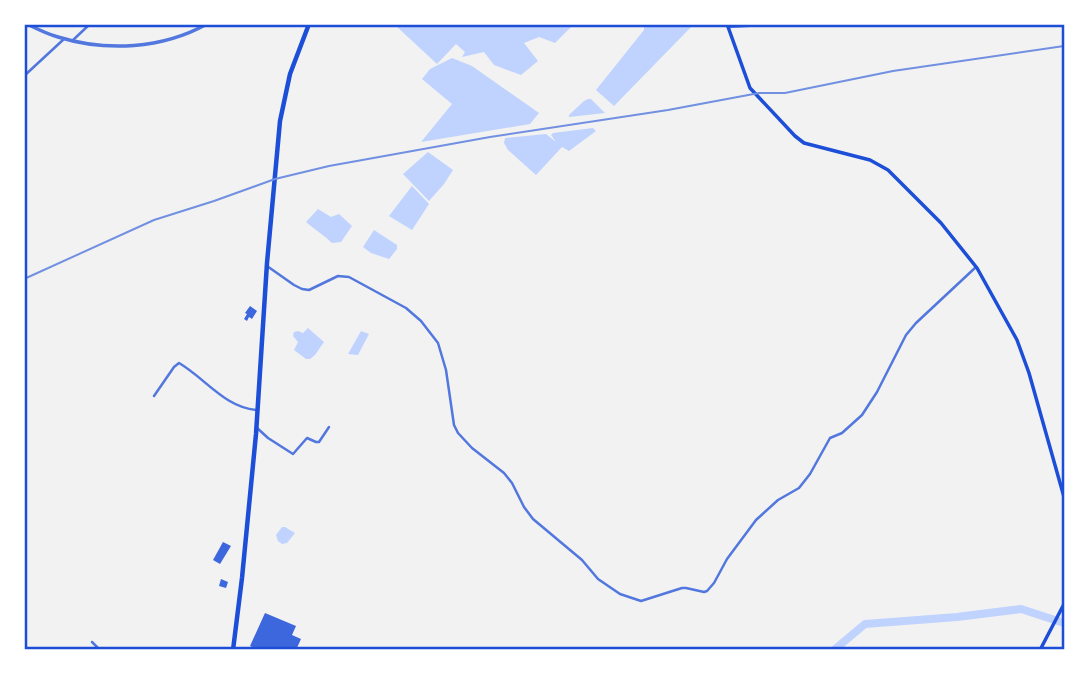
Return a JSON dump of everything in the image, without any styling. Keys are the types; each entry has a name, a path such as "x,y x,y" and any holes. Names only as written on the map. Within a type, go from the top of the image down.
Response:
{"highway":[{"path":"233,649 256,427 280,121 290,74 309,24"}],"main road":[{"path":"728,26 750,89 795,136 804,143 870,160 888,170 941,223 976,267 1017,340 1065,497"},
{"path":"1040,649 1064,606"}],"street":[{"path":"27,24 72,41 115,46 152,43 189,34 207,24"},
{"path":"37,29 42,24"},
{"path":"72,41 90,24"},
{"path":"728,26 784,24"},
{"path":"24,76 64,38"},
{"path":"267,266 294,285 309,290 338,276 349,277 398,303 421,321 438,343 446,370 454,425 462,439 504,473 533,519 582,560 598,579 620,593 640,601 682,588 704,592 711,588 727,559 756,520 778,500 799,488 830,438 852,426 862,415 906,335 976,267"},
{"path":"154,396 179,363 228,400 247,410 257,410"},
{"path":"256,427 293,454 307,438 319,442 330,427"},
{"path":"92,642 100,649"}],"water":[{"path":"573,25 555,43 539,37 524,43 538,61 521,75 494,65 484,52 462,57 465,52 456,44 437,64 396,26"},
{"path":"644,25 693,25 614,106 596,90 644,30"},
{"path":"452,58 472,66 539,113 530,124 421,142 452,104 422,79 430,69"},
{"path":"588,99 605,113 569,117 569,115"},
{"path":"593,128 596,131 569,151 562,147 536,175 508,150 504,143 505,138 546,134 556,142 551,135 553,133"},
{"path":"428,152 453,170 429,201 403,174"},
{"path":"412,186 429,204 412,230 389,216"},
{"path":"318,209 331,217 339,214 352,226 341,242 332,243 306,222"},
{"path":"374,230 397,245 389,259 363,247"},
{"path":"308,328 324,342 315,355 306,359 294,350 298,342 293,336 294,332 303,333"},
{"path":"361,331 369,334 358,355 348,354"},
{"path":"282,527 295,533 287,543 282,544 276,535"}],"building":[{"path":"250,306 257,311 252,319 249,317 247,321 244,319 247,314 245,313"},
{"path":"223,542 231,546 220,564 213,560"},
{"path":"221,579 228,582 226,588 219,586"},
{"path":"265,613 296,626 292,635 301,639 296,650 259,650 250,646"}],"waterway":[{"path":"834,650 865,624 1021,609 1064,623"}],"railway":[{"path":"24,279 154,220 275,179 329,166 759,93 785,93 893,71 1064,46"}]}
